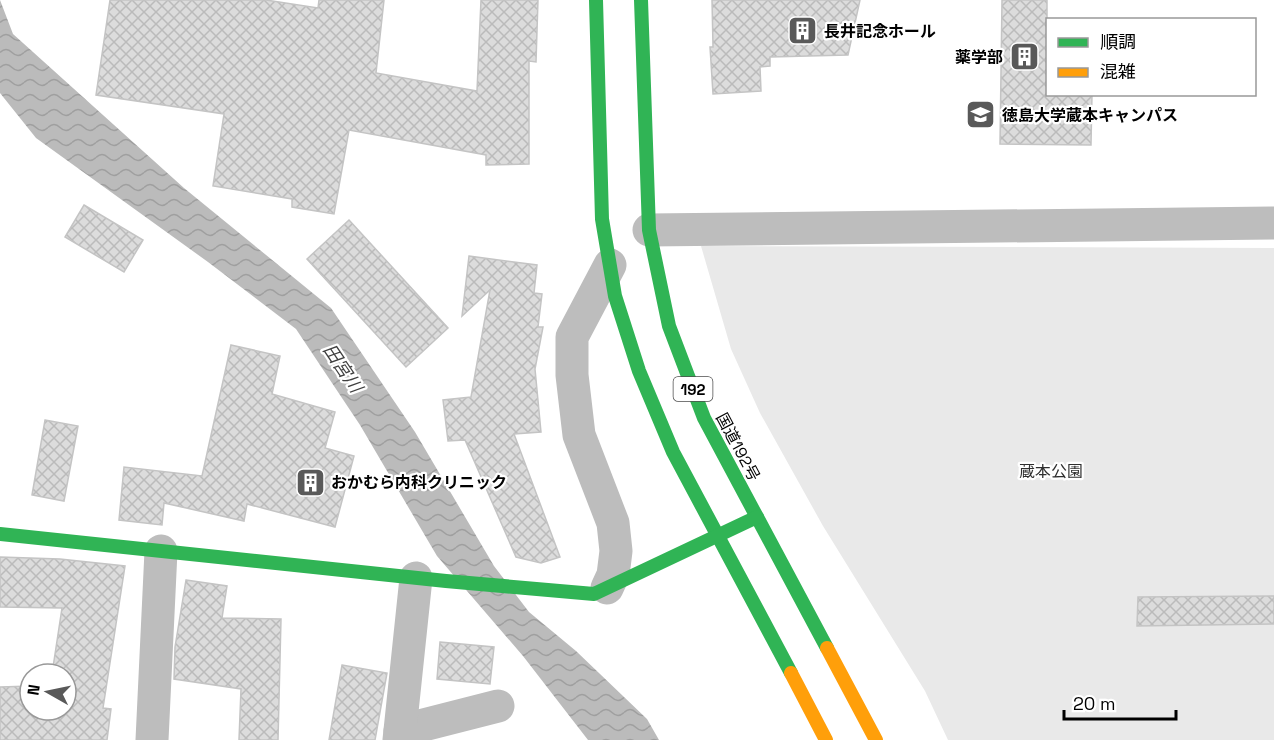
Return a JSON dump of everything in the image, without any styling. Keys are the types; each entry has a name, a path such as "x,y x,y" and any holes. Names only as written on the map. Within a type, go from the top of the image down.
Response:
{"main road":[{"name":"192","path":"596,0 602,219 615,297 639,370 674,452 826,740"},
{"name":"国道192号","path":"641,0 650,230 669,326 704,418 876,740"},
{"path":"0,534 431,580 594,594 757,517"}],"street":[{"path":"650,230 1274,223"},
{"path":"607,588 613,575 616,552 613,523 579,435 572,375 572,337 610,265"},
{"path":"152,740 161,551"},
{"path":"431,580 400,736 498,706"}],"green space":[{"name":"蔵本公園","path":"701,246 1274,248 1274,740 948,740 925,691 823,526 760,413 731,349"}],"water":[{"name":"田宮川","path":"0,0 13,34 184,188 331,308 415,432 494,566 529,612 576,651 647,719 659,740 588,740 523,656 437,556 360,425 296,329 208,262 36,138 0,93"}],"building":[{"path":"110,0 266,0 318,8 319,0 384,0 376,73 477,91 481,0 538,0 536,62 529,61 529,164 486,165 486,155 349,130 334,214 292,207 292,199 213,186 224,114 96,95"},
{"path":"712,0 860,0 848,55 770,57 770,66 760,67 761,91 713,94 710,47 713,47"},
{"name":"薬学部","path":"1002,0 1047,0 1046,96 1092,96 1091,145 1000,144"},
{"path":"84,205 143,240 124,272 65,237"},
{"path":"349,220 448,328 406,367 307,259"},
{"path":"469,256 537,265 534,293 542,294 538,327 543,327 535,369 541,432 514,434 560,557 541,563 516,557 465,440 448,441 443,400 471,397 490,290 462,316"},
{"path":"231,345 280,356 272,394 335,412 325,448 354,456 335,527 247,504 244,521 164,503 162,525 119,520 124,467 202,476"},
{"path":"45,420 78,426 64,501 32,495"},
{"path":"0,557 60,559 125,566 103,708 111,709 107,740 0,740 0,687 18,686 18,722 78,722 78,662 54,662 62,608 0,607"},
{"path":"186,580 227,586 222,618 281,619 278,740 239,740 241,689 174,679 175,647"},
{"path":"1274,596 1274,624 1137,626 1138,597"},
{"path":"440,642 494,647 490,684 437,679"},
{"path":"342,665 387,673 375,740 329,740"}],"traffic: fast":[{"path":"596,0 602,219 615,296 639,371 673,452 791,673"},
{"path":"641,0 649,230 669,326 704,418 827,648"},
{"path":"0,534 446,581 594,594 757,517"}],"traffic: slow":[{"path":"827,648 876,740"},
{"path":"791,673 826,740"}],"place":[{"name":"長井記念ホール","path":"803,31"},
{"name":"薬学部","path":"1024,57"},
{"name":"徳島大学蔵本キャンパス","path":"981,115"},
{"name":"おかむら内科クリニック","path":"310,482"}]}
